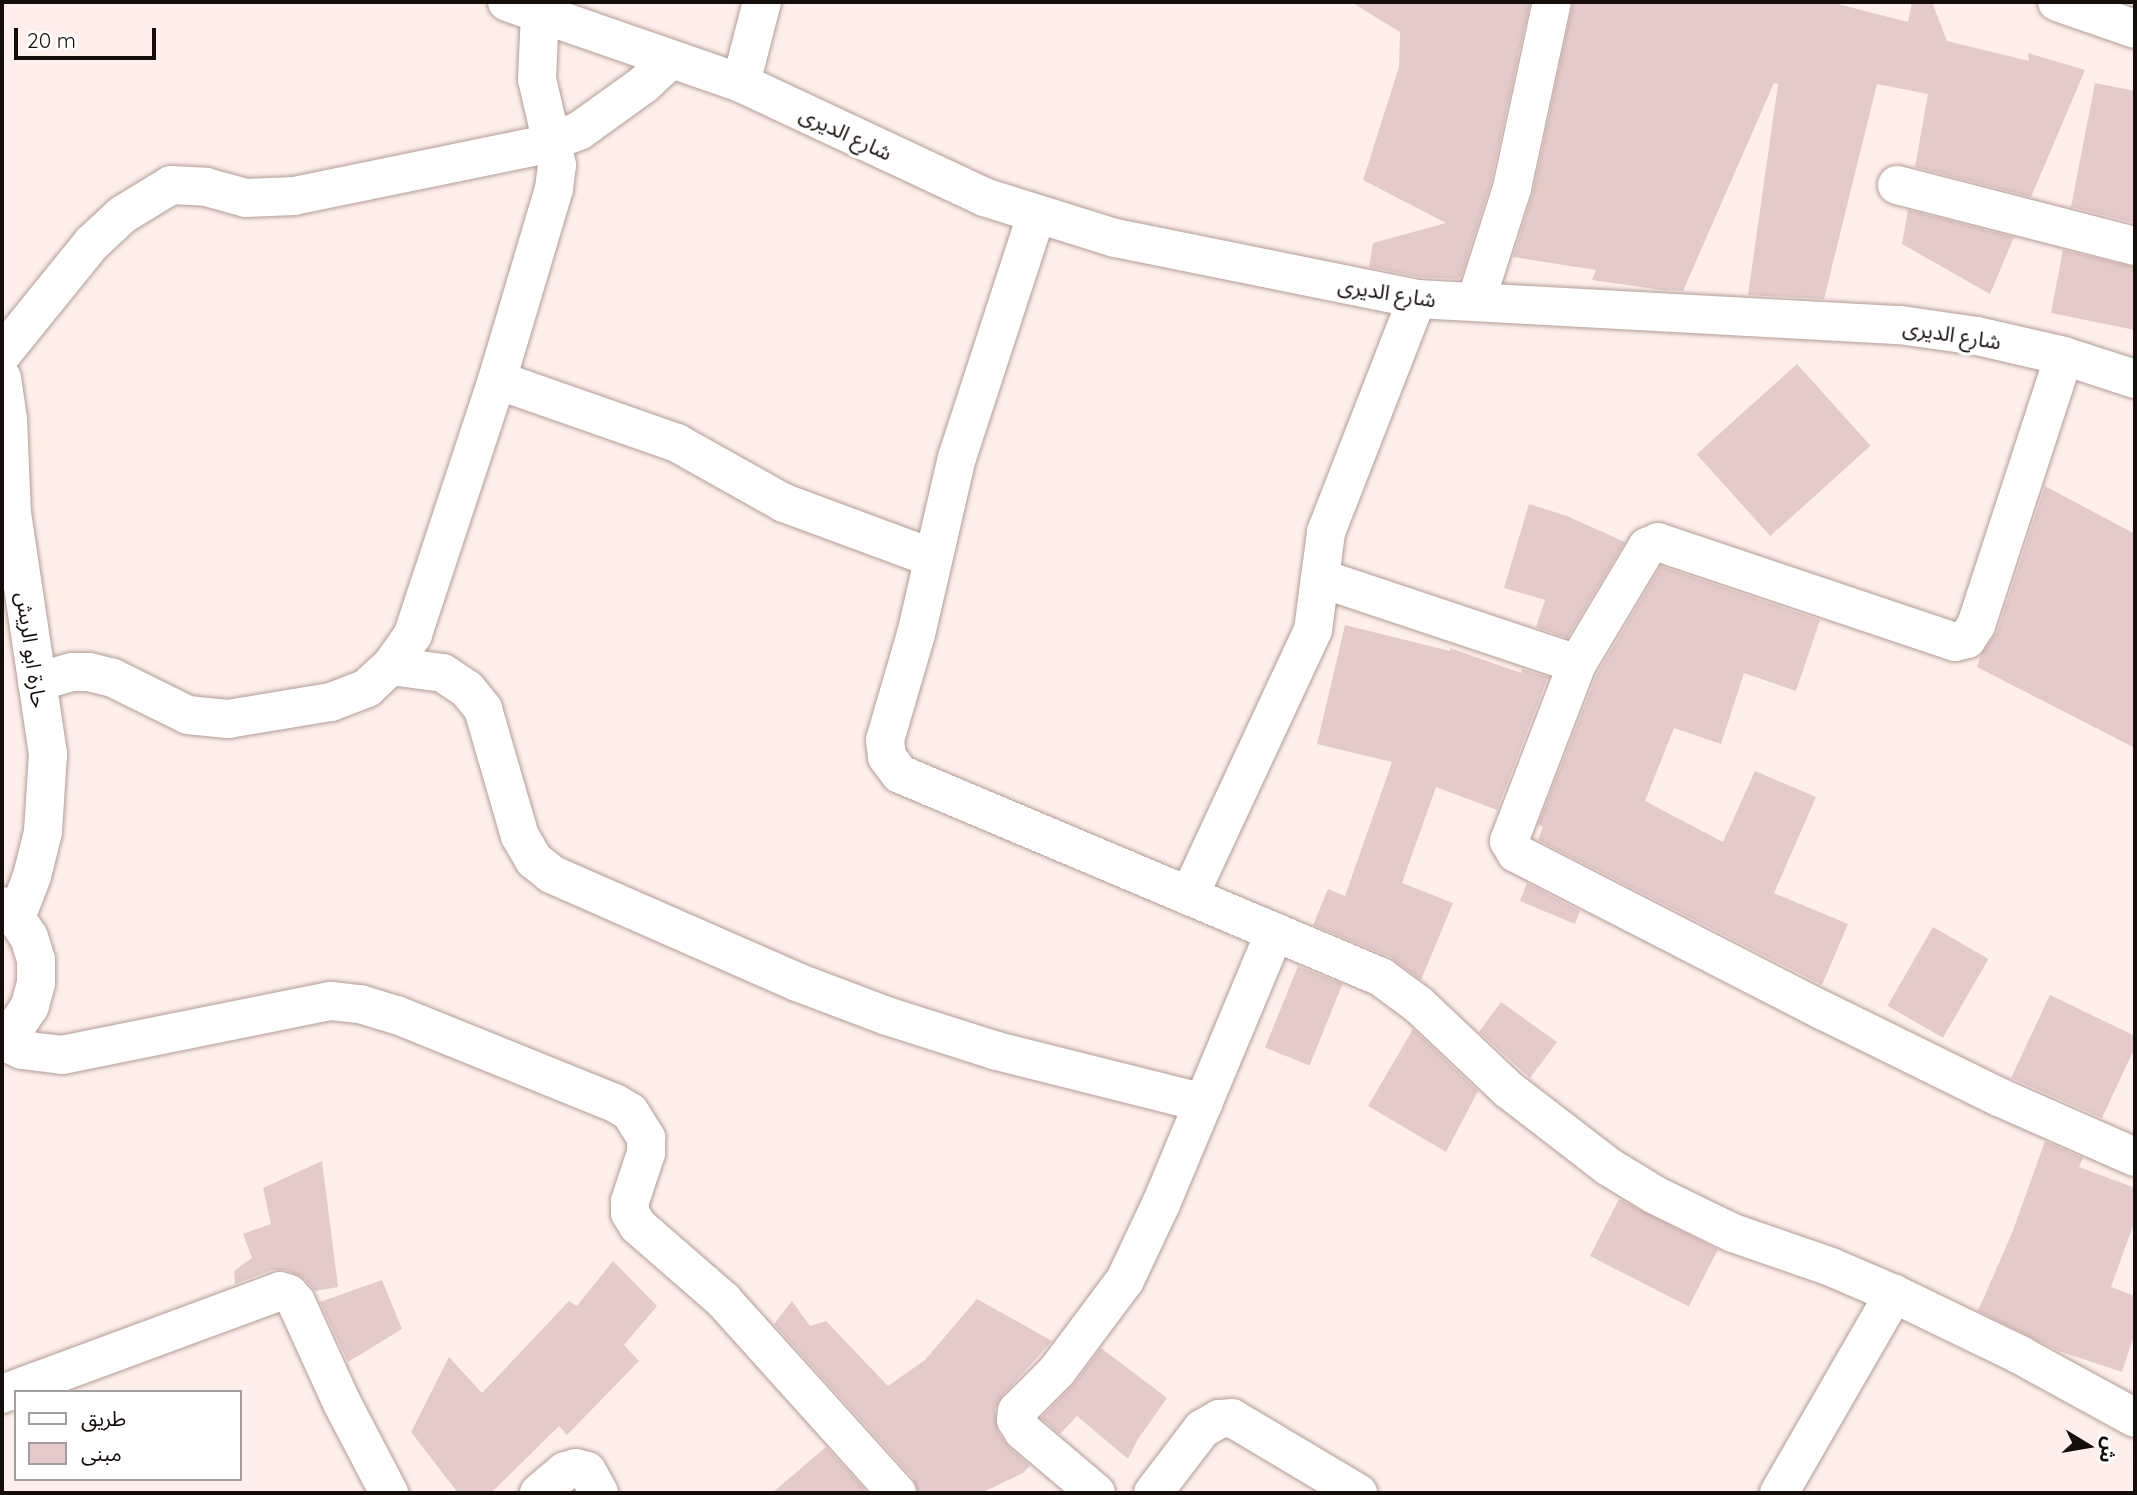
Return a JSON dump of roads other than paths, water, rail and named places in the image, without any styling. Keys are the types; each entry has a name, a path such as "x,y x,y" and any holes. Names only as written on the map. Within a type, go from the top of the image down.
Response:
{"street":[{"path":"741,83 762,2"},
{"path":"1476,301 1515,177 1552,2"},
{"path":"2057,2 2135,29"},
{"path":"37,682 73,672 89,672 113,678 188,715 228,719 331,702 367,688 391,666 413,634 496,380 554,189 557,165 523,8"},
{"name":"شارع الديرى","path":"523,8 741,83 934,176 1036,216 1115,238 1417,299 1900,325 1977,336 2064,356 2135,379"},
{"path":"2,354 92,243 122,215 171,185 206,187 246,198 294,196 550,142 579,131 613,108 671,59"},
{"path":"1897,185 2135,246"},
{"path":"1036,216 957,457 916,634 885,740 887,757 900,774 1381,976 1419,1005 1509,1090 1609,1167 1655,1195 1733,1233 1831,1267 1894,1294 2020,1355 2135,1418"},
{"path":"1189,896 1312,630 1326,532 1417,299"},
{"path":"2064,356 1976,625 1967,639 1955,642 1658,542 1647,547 1577,664 1510,835 1510,848 1987,1091 2135,1157"},
{"name":"حارة ابو الريش","path":"2,378 8,419 12,513 48,754 47,793 35,865 9,912"},
{"path":"496,380 677,443 784,503 933,558"},
{"path":"1320,578 1577,664"},
{"path":"391,666 443,673 467,689 483,709 520,836 534,860 551,873 797,982 887,1016 997,1051 1204,1103"},
{"path":"9,912 29,937 36,960 36,983 30,1006 2,1040 22,1051 62,1055 331,1001 397,1015 615,1103 630,1112 646,1138 646,1153 630,1201 630,1213 638,1226 723,1300 897,1493"},
{"path":"1096,1493 1023,1431 1016,1420 1017,1411 1088,1333 1125,1280 1204,1103 1275,932"},
{"path":"2,1394 280,1291 289,1294 296,1302 347,1415 389,1493"},
{"path":"1779,1493 1894,1294"},
{"path":"1153,1493 1202,1429 1219,1419 1232,1418 1358,1493"},
{"path":"539,1493 565,1471 576,1468 587,1471 599,1493"}]}
